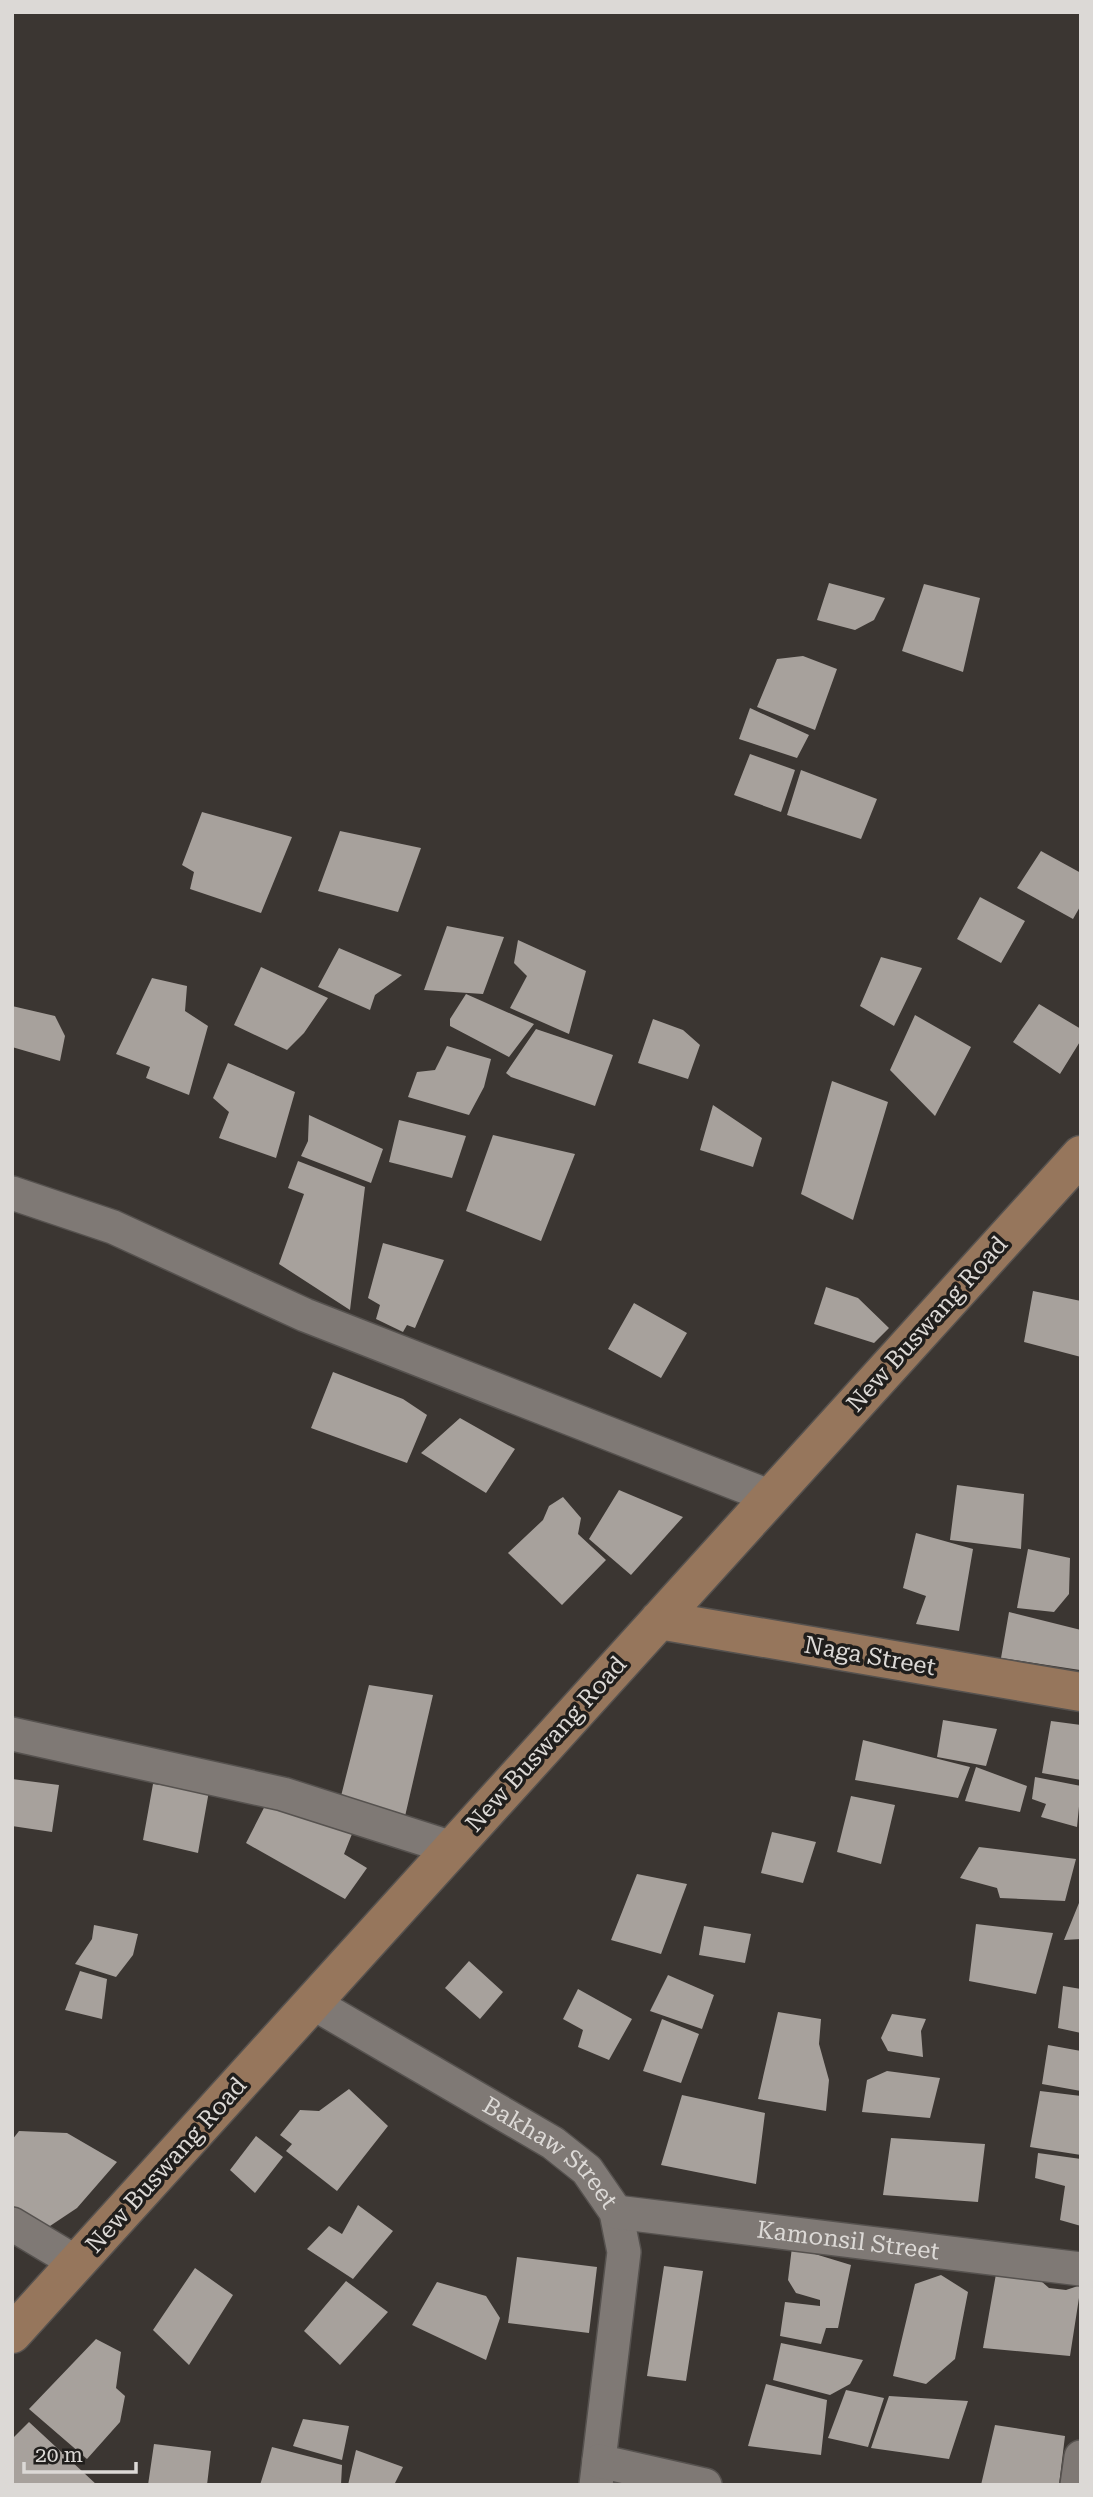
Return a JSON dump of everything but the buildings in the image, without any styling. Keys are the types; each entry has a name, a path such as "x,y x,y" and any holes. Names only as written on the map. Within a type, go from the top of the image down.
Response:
{"street":[{"name":"New Buswang Road","path":"12,2334 1081,1155"},
{"path":"12,1193 113,1227 305,1315 771,1497"},
{"name":"Naga Street","path":"659,1620 1081,1692"},
{"path":"12,1734 283,1794 452,1848"},
{"name":"Bakhaw Street","path":"313,2003 553,2143 587,2170 616,2212 624,2252 598,2473"},
{"name":"Kamonsil Street","path":"616,2212 1081,2269"},
{"path":"12,2224 77,2263"},
{"path":"1077,2485 1081,2457"},
{"path":"598,2473 705,2485"}]}
